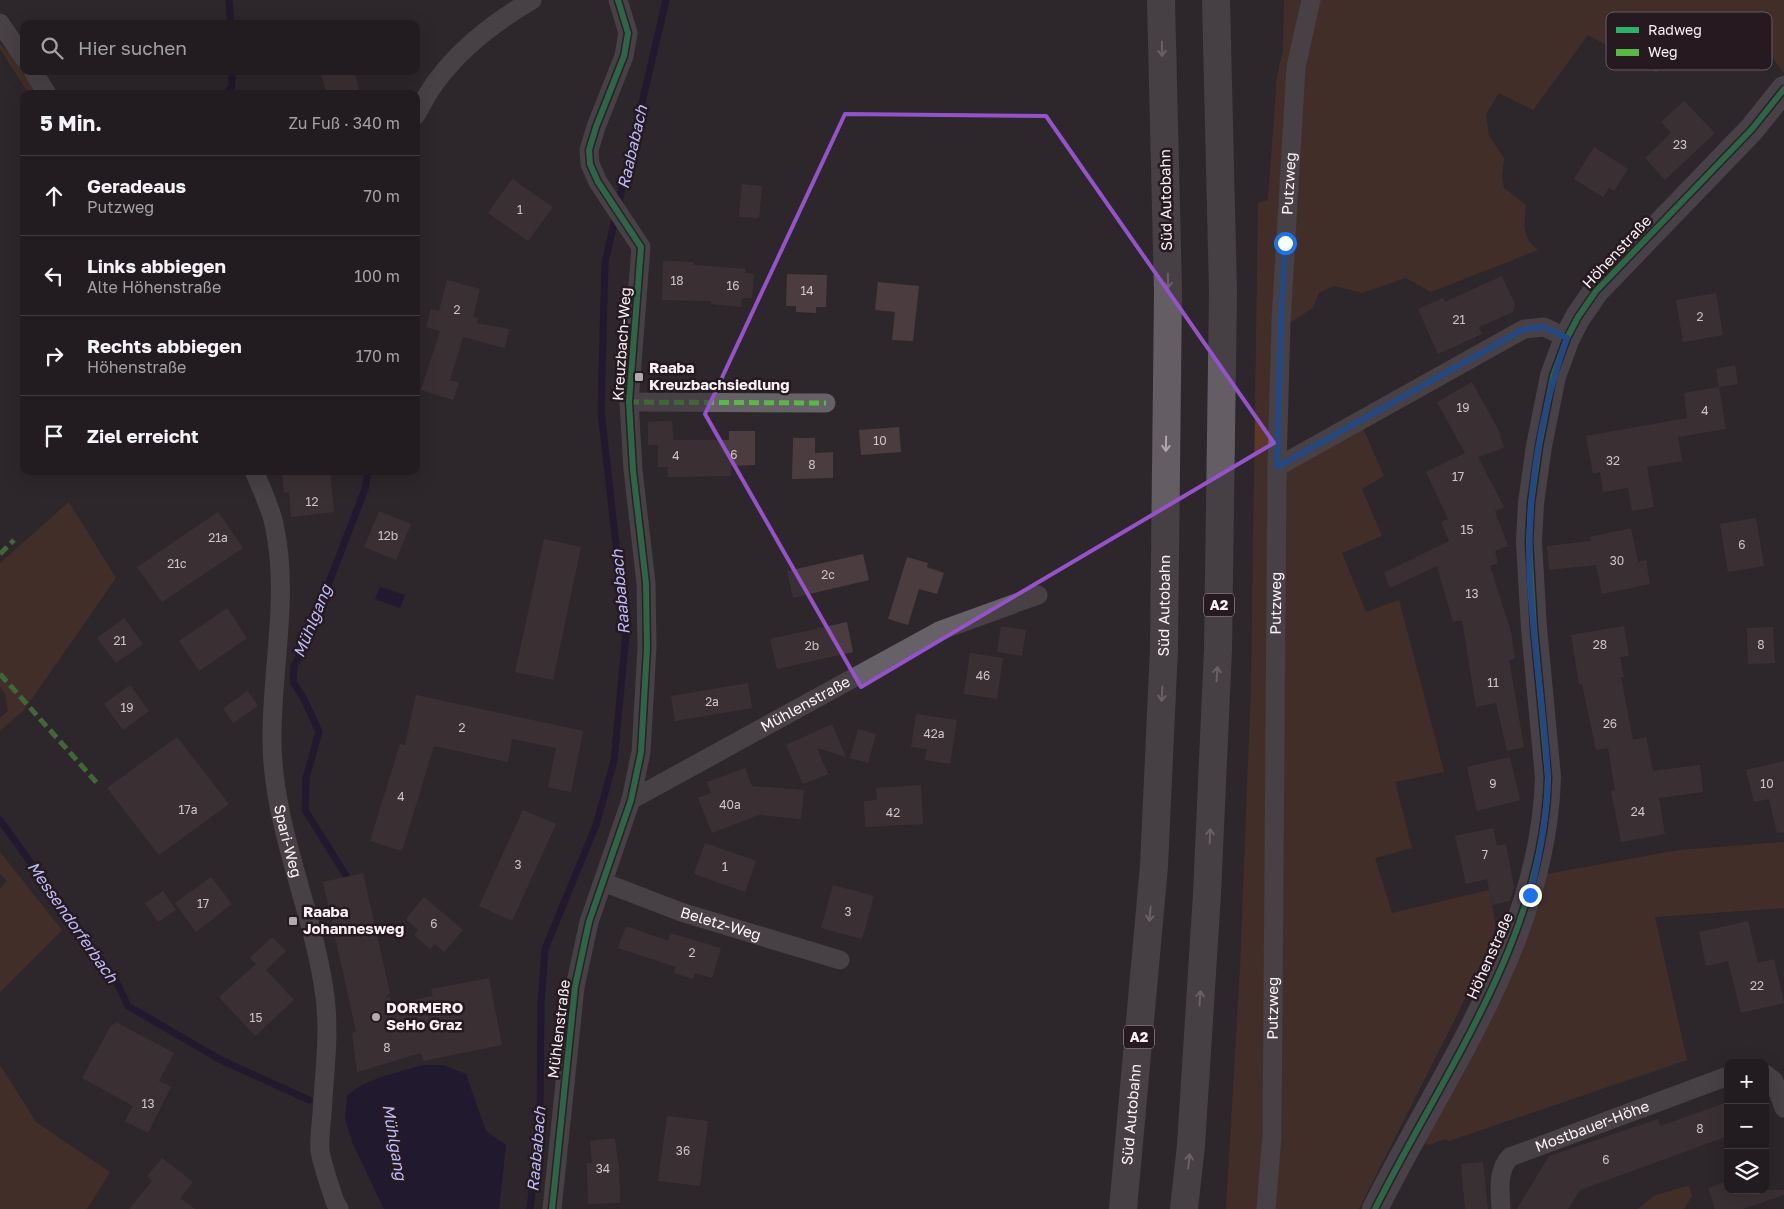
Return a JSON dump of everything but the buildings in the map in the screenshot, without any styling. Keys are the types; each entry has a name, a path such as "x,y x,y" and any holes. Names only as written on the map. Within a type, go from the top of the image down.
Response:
{"highway":[{"name":"Süd Autobahn","path":"1123,1209 1154,866 1164,648 1168,311 1161,0"},
{"name":"A2","path":"1184,1209 1191,1144 1207,894 1218,649 1223,292 1216,0"}],"street":[{"path":"420,108 436,80 462,51 499,21 532,0"},
{"name":"Kreuzbach-Weg","path":"618,0 628,33 624,56 589,150 590,164 598,182 627,229 641,247 629,402 633,470 646,583 647,648 641,752 631,800"},
{"name":"Putzweg","path":"1266,1209 1272,1107 1277,467 1281,322 1296,67 1311,0"},
{"path":"0,23 20,52"},
{"path":"35,75 45,90"},
{"name":"Höhenstraße","path":"1375,1209 1499,973 1530,895 1543,841 1548,777 1530,583 1531,503 1545,409 1553,376 1567,338 1578,317 1600,287 1752,130 1784,88"},
{"path":"1277,467 1519,332 1534,327 1544,327 1567,338"},
{"name":"Kreuzbach-Weg","path":"629,402 826,403"},
{"name":"Spari-Weg","path":"256,475 272,517 277,549 279,652 272,730 273,755 283,823 315,940 325,998 320,1150 335,1202 340,1209"},
{"name":"Mühlenstraße","path":"552,1209 575,987 589,922 631,800 939,631 1038,595"},
{"name":"Beletz-Weg","path":"603,882 681,912 840,960"},
{"name":"Mostbauer-Höhe","path":"1501,1209 1500,1176 1504,1164 1510,1157 1724,1077"},
{"path":"1769,1077 1774,1081 1784,1108"}],"highlighted area":[{"path":"845,114 1046,116 1274,443 861,687 705,414"}],"shaded area":[{"path":"1284,0 1306,0 1295,46 1265,1136 1260,1209 1226,1209 1240,968 1251,687 1258,203 1268,200 1277,76 1283,50"},
{"path":"1317,0 1784,0 1784,73 1772,57 1772,12 1606,12 1606,45 1588,35 1533,110 1499,93 1486,114 1489,136 1504,158 1502,178 1504,188 1526,205 1524,224 1526,235 1538,250 1431,292 1406,278 1362,293 1334,286 1319,293 1313,308 1286,325 1300,94"},
{"path":"0,44 15,59 20,67 20,75 25,75 34,90 26,90 0,49"},
{"path":"1362,426 1384,476 1362,489 1382,536 1342,553 1366,612 1399,600 1444,772 1395,782 1412,848 1375,858 1392,913 1489,890 1495,921 1494,936 1456,1017 1359,1209 1272,1209 1283,467"},
{"path":"69,502 116,578 24,710 0,731 0,718 8,711 5,694 0,686 0,563"},
{"path":"1784,842 1784,908 1655,917 1687,1060 1449,1141 1445,1139 1429,1145 1422,1142 1535,907 1547,874 1679,850"},
{"path":"0,852 62,930 0,992 0,889 7,881 0,874"},
{"path":"0,1065 36,1122 110,1172 87,1209 0,1209"},
{"path":"1689,1185 1692,1196 1684,1209 1638,1209 1654,1196"}],"water":[{"path":"380,587 405,595 400,608 375,599"},
{"path":"424,1065 443,1065 466,1074 486,1131 506,1145 499,1209 384,1209 352,1142 345,1119 347,1096 373,1080"}],"waterway":[{"name":"Mühlgang","path":"229,0 231,20"},
{"name":"Raababach","path":"530,1209 540,1124 541,1003 545,949 596,825 614,761 626,634 601,411 605,262 666,0"},
{"name":"Mühlgang","path":"229,90 232,87 232,75"},
{"name":"Mühlgang","path":"347,877 305,810 306,778 319,732 303,697 293,682 294,666 305,645 365,489 367,475"},
{"name":"Messendorferbach","path":"0,820 116,981 128,1006 221,1060 309,1100"}],"marked path":[{"path":"629,402 826,403"},
{"path":"0,554 14,540"},
{"path":"0,674 97,783"}],"cycle path":[{"path":"552,1209 575,987 589,922 631,800 641,752 647,648 646,583 633,470 629,402 641,247 598,182 590,164 589,150 624,56 628,33 618,0"},
{"path":"1375,1209 1459,1054 1510,948 1529,893 1542,836 1548,777 1534,628 1529,542 1531,503 1539,446 1553,376 1567,338 1578,317 1596,291 1752,129 1784,89"}],"place":[{"name":"Raaba Kreuzbachsiedlung","path":"639,377"},
{"name":"Raaba Johannesweg","path":"293,921"},
{"name":"DORMERO SeHo Graz","path":"376,1017"}],"route":[{"path":"1285,243 1277,467 1524,329 1544,327 1567,338 1553,376 1545,409 1531,503 1530,583 1548,777 1543,841 1530,895"}]}
